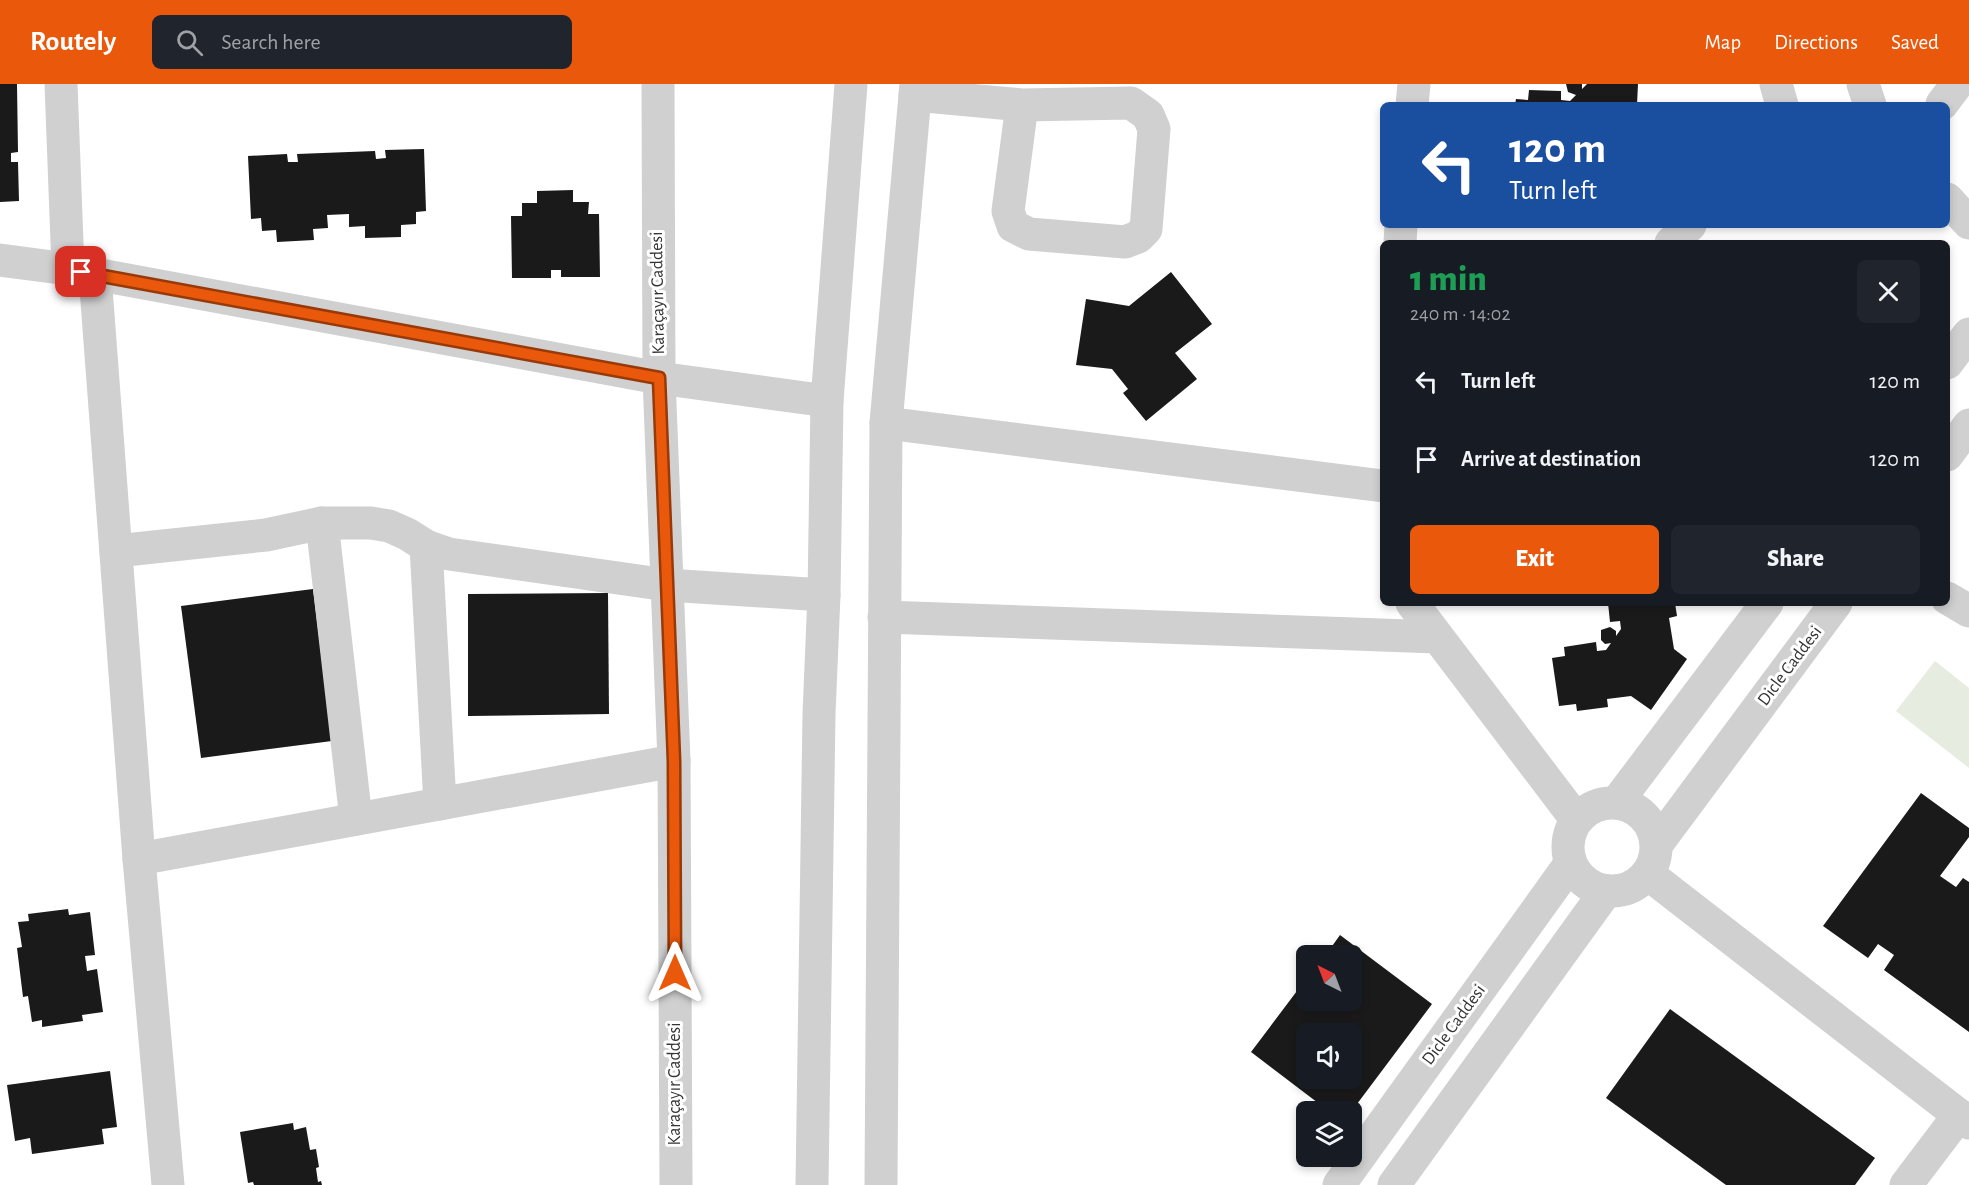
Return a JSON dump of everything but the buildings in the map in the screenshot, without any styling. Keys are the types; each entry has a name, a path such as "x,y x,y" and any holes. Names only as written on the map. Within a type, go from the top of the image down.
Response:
{"street":[{"path":"61,84 116,551 139,859 168,1185"},
{"name":"Karaçayır Caddesi","path":"657,84 659,378 674,761 676,1185"},
{"path":"812,1185 819,714 824,595 827,401 851,84"},
{"path":"1412,102 1414,84"},
{"path":"1776,84 1781,102"},
{"path":"1863,84 1869,102"},
{"path":"1944,102 1957,84"},
{"path":"881,1185 886,423 916,89 1022,105 1131,103 1148,115 1154,129 1146,229 1138,237 1125,242 1029,234 1013,226 1008,211 1022,105"},
{"path":"1950,202 1969,223"},
{"path":"1674,240 1687,228"},
{"path":"0,260 82,272 659,378 827,401"},
{"path":"1950,359 1969,334"},
{"path":"886,423 1380,486"},
{"path":"1950,451 1969,425"},
{"path":"116,551 266,536 322,522 371,523 389,526 426,546 449,554 667,585 824,595"},
{"path":"322,522 356,819"},
{"path":"426,546 440,804"},
{"path":"1950,600 1969,611"},
{"path":"1414,606 1576,819"},
{"path":"1617,802 1765,606"},
{"name":"Dicle Caddesi","path":"1652,859 1834,606"},
{"path":"884,617 1437,637"},
{"path":"139,859 674,761"},
{"path":"1617,802 1632,806 1645,816 1653,829 1652,859 1636,884 1622,890 1606,891 1591,887 1579,877 1570,864 1567,849 1569,834 1576,819 1588,809 1602,803 1617,802"},
{"path":"1652,859 1964,1119 1906,1185"},
{"name":"Dicle Caddesi","path":"1339,1185 1570,864"},
{"path":"1394,1185 1606,891"}],"shaded area":[{"path":"1935,661 1969,688 1969,768 1896,711"}],"route":[{"path":"81,272 659,378 674,761 675,973"}]}
